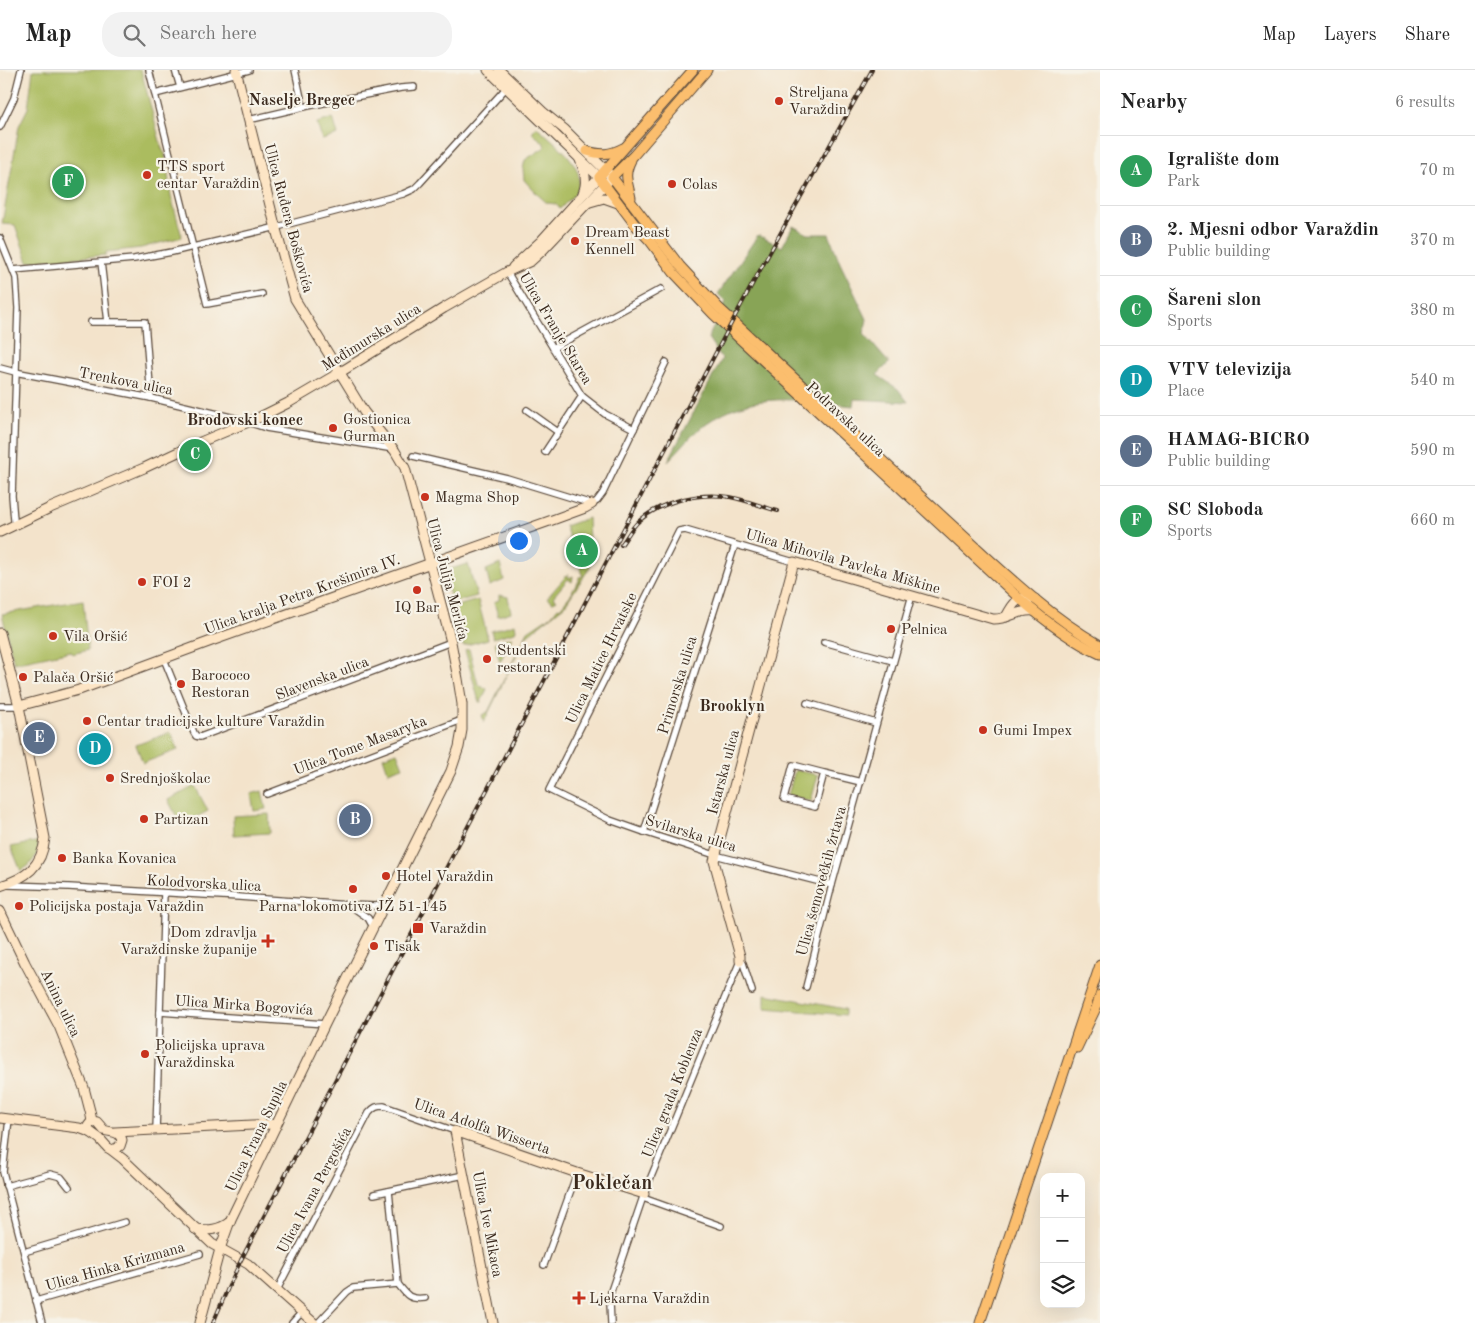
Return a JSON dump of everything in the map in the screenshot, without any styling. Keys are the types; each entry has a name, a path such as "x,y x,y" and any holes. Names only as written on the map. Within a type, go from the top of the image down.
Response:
{"main road":[{"path":"488,70 602,181"},
{"path":"499,70 609,173"},
{"name":"Međimurska ulica","path":"0,532 190,446 273,412 444,308 536,256 609,173 627,146 693,70"},
{"name":"Međimurska ulica","path":"609,173 634,155 707,70"},
{"name":"Ulica Ruđera Boškovića","path":"236,72 295,299 339,373"},
{"path":"587,151 606,155 627,146"},
{"path":"631,202 627,178 629,164 634,155"},
{"path":"580,158 585,171 585,199 604,198 618,202"},
{"name":"Podravska ulica","path":"609,173 680,266 719,308 924,499 1035,599 1075,630 1100,645"},
{"name":"Podravska ulica","path":"602,181 674,273 713,314 1034,612 1066,636 1100,654"},
{"name":"Ulica Julija Merlića","path":"339,373 364,412 394,450 405,468 451,642 462,704 460,739 454,763 434,808 385,904"},
{"name":"Ulica kralja Petra Krešimira IV.","path":"19,706 79,690 592,504"},
{"name":"Ulica Mihovila Pavleka Miškine","path":"794,562 987,617 998,619 1019,612 1034,612"},
{"name":"Istarska ulica","path":"740,961 714,860 794,562"},
{"path":"1009,589 1011,606"},
{"path":"1006,617 1011,606 1020,599 1035,599"},
{"path":"0,633 19,706 45,838 42,855 34,868 22,878 1,886"},
{"name":"Ulica Frana Supila","path":"200,1323 220,1249 230,1222 385,904"},
{"name":"Anina ulica","path":"0,911 59,1026 84,1088 92,1125"},
{"path":"980,1323 1100,965"},
{"path":"1063,1078 1096,1008 1100,995"},
{"path":"4,1118 79,1128 92,1125 115,1132 271,1124 276,1126"},
{"path":"92,1125 105,1146 123,1159 195,1229 220,1249 248,1264 314,1323"},
{"path":"110,1149 116,1149 130,1131"},
{"name":"Ulica Adolfa Wisserta","path":"455,1131 643,1196"},
{"name":"Ulica Ive Mikaca","path":"455,1131 493,1323"},
{"path":"115,1132 120,1135 123,1159"},
{"path":"195,1229 210,1231 230,1222"}],"street":[{"path":"0,126 14,98 21,70"},
{"path":"149,70 207,304 262,294"},
{"path":"176,70 180,87"},
{"path":"155,94 249,70"},
{"path":"295,70 304,107"},
{"path":"248,120 304,107 414,87"},
{"path":"13,270 134,259 275,228 403,194 414,189 507,87"},
{"path":"0,238 13,270 17,286 18,308 12,496 16,524"},
{"path":"101,262 108,322"},
{"name":"Ulica Franje Starea","path":"508,272 582,396 605,414 634,429"},
{"path":"553,348 661,289"},
{"path":"91,322 145,322 151,398"},
{"path":"413,456 507,478 592,504 604,493 666,362"},
{"name":"Trenkova ulica","path":"0,368 151,398 247,423"},
{"path":"546,452 582,396"},
{"path":"527,410 558,432"},
{"path":"247,423 394,450"},
{"name":"Ulica Mihovila Pavleka Miškine","path":"675,536 679,530 682,530 794,562"},
{"name":"Ulica Matice Hrvatske","path":"549,790 675,536"},
{"name":"Primorska ulica","path":"644,832 734,545"},
{"name":"Ulica šemovečkih žrtava","path":"806,987 876,722 912,595"},
{"name":"Slavenska ulica","path":"164,659 194,732 196,736 200,737 451,642"},
{"path":"824,642 893,661"},
{"path":"807,703 876,722"},
{"path":"0,706 19,706"},
{"name":"Ulica Tome Masaryka","path":"266,794 462,720"},
{"name":"Ulica šemovečkih žrtava","path":"824,773 815,807 784,799 793,765 861,782"},
{"name":"Svilarska ulica","path":"549,790 610,820 715,856 832,885"},
{"name":"Kolodvorska ulica","path":"1,886 58,886 365,906 385,904"},
{"path":"156,1130 164,893"},
{"path":"349,905 364,915 373,927"},
{"path":"740,961 744,963 752,991"},
{"name":"Ulica grada Koblenza","path":"611,1323 610,1302 613,1285 643,1196 740,961"},
{"name":"Ulica Mirka Bogovića","path":"160,1012 325,1024"},
{"name":"Ulica Adolfa Wisserta","path":"378,1106 384,1106 455,1131"},
{"name":"Ulica Ivana Pergošića","path":"277,1290 369,1113 378,1106"},
{"path":"4,1118 3,1167 6,1186 42,1323"},
{"path":"544,1265 576,1173"},
{"path":"6,1186 50,1174 61,1177 69,1187"},
{"path":"374,1194 464,1175"},
{"path":"389,1191 398,1284 405,1294 414,1300 426,1298"},
{"name":"Ulica Adolfa Wisserta","path":"643,1196 721,1226"},
{"path":"24,1252 125,1222"},
{"name":"Ulica Hinka Krizmana","path":"36,1301 200,1254"},
{"path":"318,1323 353,1288 398,1284"},
{"path":"292,1323 302,1312"}],"green space":[{"path":"33,70 141,70 162,149 165,154 171,196 182,237 141,248 106,252 106,255 28,262 15,225 2,224 19,126 28,108"},
{"path":"333,118 338,135 322,140 317,123"},
{"path":"536,126 571,159 579,175 578,188 560,209 556,204 547,203 524,180 523,169 525,160 545,147 543,142 532,133"},
{"path":"793,226 808,234 829,234 840,263 867,319 864,334 889,363 877,375 898,389 908,402 854,399 853,406 815,401 777,400 741,406 707,423 691,436 668,461 722,359 708,338 726,302 718,294 758,235 782,247"},
{"path":"588,518 590,567 565,605 525,637 528,631 552,615 558,607 560,608 573,592 579,577 583,576 565,526"},
{"path":"468,564 477,596 452,603 443,571"},
{"path":"500,564 504,580 490,586 486,570"},
{"path":"568,574 569,578 573,576 572,582 568,579 553,597 557,600 553,602 547,598"},
{"path":"499,595 508,597 511,612 498,616 494,602 499,600"},
{"path":"83,600 88,650 72,654 71,651 14,663 2,614"},
{"path":"478,600 488,639 463,646 453,607"},
{"path":"515,624 515,632 493,638 491,631"},
{"path":"512,637 500,662 495,642"},
{"path":"523,640 484,722 482,715 488,712"},
{"path":"469,649 478,684 487,689 481,702 479,702 465,650"},
{"path":"171,732 178,750 143,763 136,745"},
{"path":"397,752 403,767 388,772 383,757"},
{"path":"795,770 818,775 811,801 788,795"},
{"path":"195,786 208,811 181,825 168,800"},
{"path":"262,791 266,809 254,811 251,794"},
{"path":"269,814 270,833 234,835 233,816"},
{"path":"39,841 38,850 34,858 21,871 11,847"},
{"path":"765,994 845,1009 845,1015 765,1008"}],"railway":[{"path":"213,1323 241,1260 722,341 872,70"},
{"path":"621,545 636,523 659,508 682,499 706,496 730,497 778,511"}],"place":[{"name":"Streljana Varaždin","path":"779,101"},
{"name":"TTS sport centar Varaždin","path":"147,175"},
{"name":"SC Sloboda","path":"68,182"},
{"name":"Colas","path":"672,184"},
{"name":"Dream Beast Kennell","path":"575,241"},
{"name":"Gostionica Gurman","path":"333,428"},
{"name":"Šareni slon","path":"195,455"},
{"name":"Magma Shop","path":"425,497"},
{"name":"Igralište dom","path":"582,551"},
{"name":"FOI 2","path":"142,582"},
{"name":"IQ Bar","path":"417,590"},
{"name":"Pelnica","path":"891,629"},
{"name":"Vila Oršić","path":"53,636"},
{"name":"Studentski restoran","path":"487,659"},
{"name":"Palača Oršić","path":"23,677"},
{"name":"Barococo Restoran","path":"181,684"},
{"name":"Centar tradicijske kulture Varaždin","path":"87,721"},
{"name":"Gumi Impex","path":"983,730"},
{"name":"HAMAG-BICRO","path":"39,738"},
{"name":"VTV televizija","path":"95,749"},
{"name":"Srednjoškolac","path":"110,778"},
{"name":"Partizan","path":"144,819"},
{"name":"2. Mjesni odbor Varaždin","path":"355,820"},
{"name":"Banka Kovanica","path":"62,858"},
{"name":"Hotel Varaždin","path":"386,876"},
{"name":"Parna lokomotiva JŽ 51-145","path":"353,889"},
{"name":"Policijska postaja Varaždin","path":"19,906"},
{"name":"Varaždin","path":"418,928"},
{"name":"Dom zdravlja Varaždinske županije","path":"268,941"},
{"name":"Tisak","path":"374,946"},
{"name":"Policijska uprava Varaždinska","path":"145,1054"},
{"name":"Ljekarna Varaždin","path":"579,1298"}],"district":[{"name":"Naselje Bregec","path":"302,99"},
{"name":"Brodovski konec","path":"245,419"},
{"name":"Brooklyn","path":"732,705"},
{"name":"Poklečan","path":"612,1182"}]}
